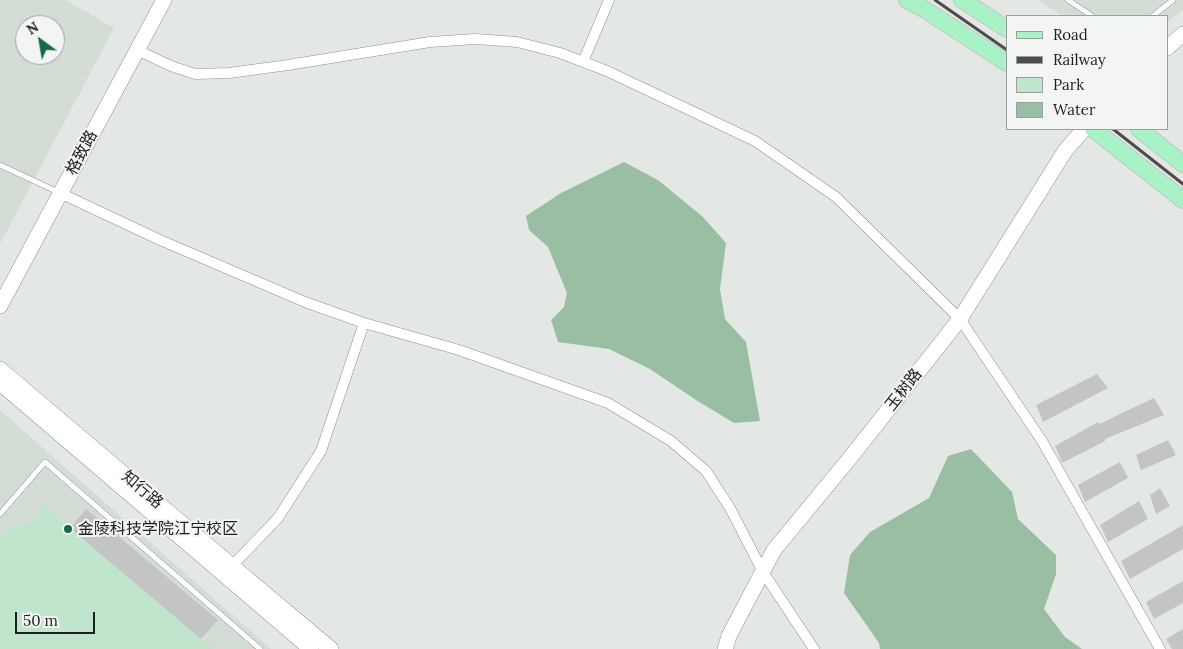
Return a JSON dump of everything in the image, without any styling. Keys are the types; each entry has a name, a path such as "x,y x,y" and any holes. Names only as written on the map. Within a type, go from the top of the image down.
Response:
{"main road":[{"path":"907,0 1006,62"},
{"path":"962,0 1006,27"},
{"path":"1094,130 1183,200"},
{"path":"1140,130 1183,164"}],"street":[{"name":"格致路","path":"0,306 164,0"},
{"path":"583,62 609,0"},
{"path":"1168,47 1183,34"},
{"path":"137,50 195,74 230,73 430,42 475,39 517,42 560,53 607,71 755,142 836,197 960,319 1042,441 1160,649"},
{"name":"玉树路","path":"725,649 729,636 774,550 960,319 1065,151 1083,130"},
{"path":"60,193 160,240 306,302 364,322 459,350 608,403 671,441 706,471 730,508 763,572 814,649"},
{"path":"232,566 278,518 321,451 364,322"},
{"name":"知行路","path":"0,369 331,649"},
{"name":"知行路","path":"0,383 311,649"}],"lane":[{"path":"1068,0 1090,15"},
{"path":"1154,15 1173,0"},
{"path":"0,165 60,193"},
{"path":"0,514 45,462 260,649"}],"shaded area":[{"path":"0,0 66,0 114,28 0,244"},
{"path":"1039,0 1183,0 1183,10 1168,21 1168,15 1062,15"},
{"name":"金陵科技学院江宁校区","path":"0,410 271,649 0,649"}],"green space":[{"path":"45,505 213,649 0,649 0,536 11,527 32,521"}],"water":[{"path":"624,162 658,180 703,217 726,243 720,289 725,319 746,342 760,421 734,423 650,369 609,349 558,342 551,320 564,307 567,293 548,247 529,230 526,216 561,193"},
{"path":"971,449 1012,492 1018,519 1056,555 1056,574 1044,609 1065,637 1082,649 880,649 879,643 844,593 850,555 870,532 929,498 948,456"}],"building":[{"path":"1097,374 1108,388 1043,422 1036,405"},
{"path":"1154,398 1164,415 1105,439 1105,441 1062,463 1055,446 1098,422 1099,424"},
{"path":"1168,440 1176,455 1141,470 1136,455"},
{"path":"1120,462 1128,478 1085,502 1078,485"},
{"path":"1160,488 1170,506 1156,514 1150,495"},
{"path":"1139,501 1148,519 1108,542 1100,525"},
{"path":"86,509 218,620 201,639 70,528"},
{"path":"1183,525 1183,549 1130,579 1121,561"},
{"path":"1183,581 1183,603 1154,619 1146,602"},
{"path":"1183,629 1183,649 1172,649 1166,639"}],"railway":[{"path":"935,0 1006,49"},
{"path":"1114,130 1183,184"}],"place":[{"name":"金陵科技学院江宁校区","path":"68,529"}]}
